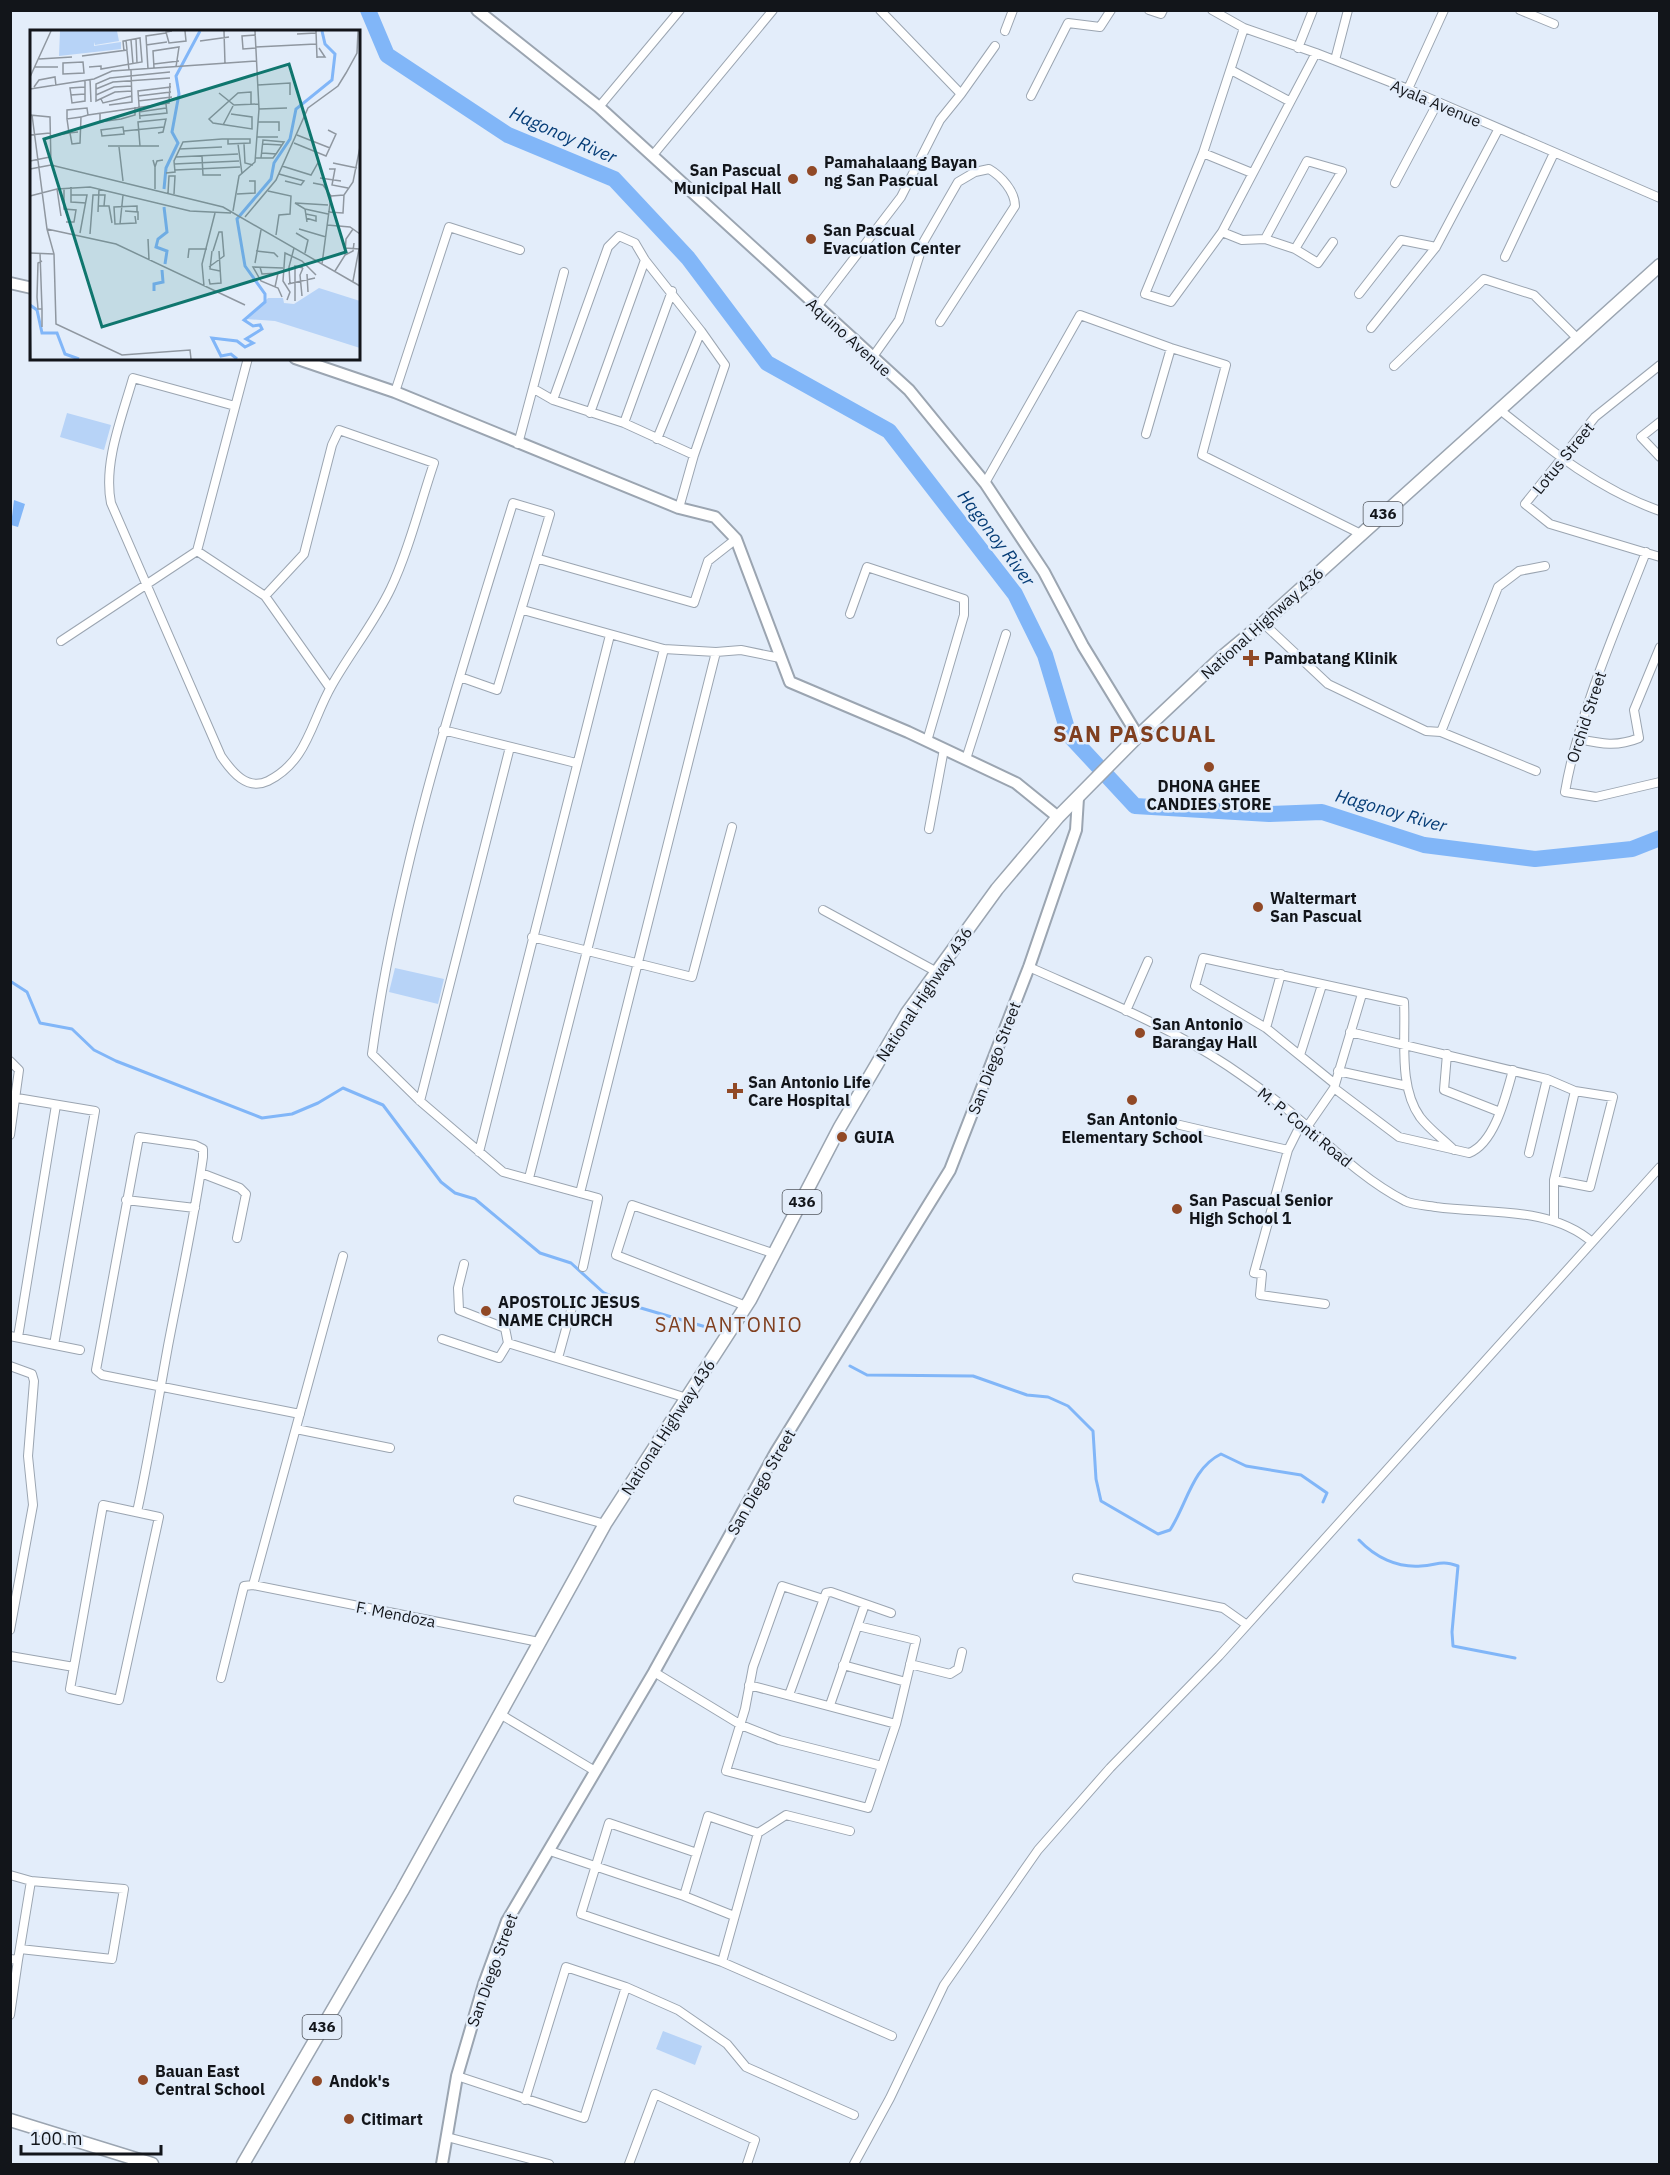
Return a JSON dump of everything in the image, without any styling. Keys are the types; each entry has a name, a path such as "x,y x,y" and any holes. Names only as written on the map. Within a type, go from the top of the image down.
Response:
{"main road":[{"name":"National Highway 436","path":"243,2164 402,1891 605,1524 746,1306 840,1127 907,1013 997,889 1058,817 1111,766 1138,736 1222,657 1263,623 1659,265"},
{"path":"10,2120 152,2164"}],"street":[{"name":"Aquino Avenue","path":"477,10 599,107 816,308 909,390 985,483 1044,572 1083,646 1138,736"},
{"path":"599,107 680,10"},
{"path":"653,155 773,10"},
{"path":"880,10 961,94"},
{"path":"1005,31 1013,10"},
{"path":"1031,96 1068,23 1100,27 1106,22 1111,10"},
{"path":"1149,10 1161,14 1163,10"},
{"name":"Ayala Avenue","path":"1212,10 1244,28 1408,89 1659,198"},
{"path":"1298,48 1313,10"},
{"path":"1335,60 1348,10"},
{"path":"1408,89 1444,10"},
{"path":"1520,10 1554,24"},
{"path":"1244,28 1203,153 1145,294 1171,302 1222,232 1316,53"},
{"path":"816,308 901,197 940,120 995,46"},
{"path":"1230,70 1289,101"},
{"path":"1395,183 1438,102"},
{"path":"1371,328 1436,248 1498,130"},
{"path":"1203,153 1252,173"},
{"path":"1505,257 1554,153"},
{"path":"1265,238 1307,161 1342,171 1295,249"},
{"path":"872,358 899,320 924,241 958,182 975,172 989,169 1001,176 1015,200 1015,206 940,322"},
{"path":"395,392 449,227 520,250"},
{"path":"1222,232 1242,240 1265,238 1295,249 1318,263 1333,242"},
{"path":"553,400 608,247 619,236 635,243 645,260 672,291 725,365 694,455 679,508"},
{"path":"1359,294 1401,240 1436,248"},
{"path":"590,412 645,260"},
{"path":"518,444 564,272"},
{"path":"1394,366 1484,279 1534,295 1578,339"},
{"path":"10,284 30,288"},
{"path":"624,423 672,291"},
{"path":"985,483 1080,315 1226,365 1202,455 1361,534"},
{"path":"657,439 701,331"},
{"path":"1146,434 1171,348"},
{"path":"61,641 148,586 197,551 247,360"},
{"path":"301,360 395,392 679,508 715,517 736,539 790,682 927,741 1016,783 1058,817"},
{"name":"Lotus Street","path":"1659,365 1596,417 1525,504 1550,524 1659,557"},
{"path":"235,406 133,378 110,466 108,486 111,502 221,756 232,772 247,783 262,783 282,774 295,762 330,688 391,588 434,464 339,430 332,445 304,554 266,596"},
{"path":"534,389 553,400 624,423 694,455"},
{"path":"1500,410 1563,460 1605,486 1659,511"},
{"path":"1659,422 1641,437 1659,457"},
{"path":"460,677 497,690 524,610 550,514 513,503 442,730 383,978 372,1054 420,1101 503,1172 598,1198 583,1267"},
{"path":"539,559 694,603 708,561 736,539"},
{"path":"197,551 266,596 330,688"},
{"name":"Orchid Street","path":"1646,552 1569,767 1565,792 1596,797 1659,782"},
{"path":"1441,732 1498,587 1519,571 1545,566"},
{"path":"850,614 867,567 964,599 964,615 927,741"},
{"path":"524,610 664,649 716,652 741,650 780,658"},
{"path":"1263,623 1328,684 1426,730 1441,732 1536,771"},
{"path":"966,759 1006,634"},
{"path":"478,1152 610,635"},
{"path":"1579,738 1604,745 1621,745 1639,738 1634,710 1659,647"},
{"path":"529,1178 664,649"},
{"path":"580,1193 716,652"},
{"path":"442,730 576,763"},
{"path":"420,1101 510,747"},
{"path":"929,830 944,749"},
{"name":"San Diego Street","path":"442,2164 457,2076 484,1984 507,1921 654,1672 776,1452 950,1170 1029,967 1076,830 1078,798"},
{"path":"532,937 692,977 732,827"},
{"path":"823,910 937,972"},
{"path":"1454,1150 1421,1118 1407,1086 1404,1002 1203,958 1195,986 1266,1028 1400,1137 1454,1150 1469,1153 1476,1150 1500,1112 1513,1070"},
{"path":"1126,1011 1148,961"},
{"name":"M. P. Conti Road","path":"1029,967 1126,1011 1227,1065 1305,1124 1356,1169 1408,1203 1459,1210 1497,1212 1554,1221 1576,1229 1592,1242"},
{"path":"1266,1028 1281,974"},
{"path":"1300,1054 1322,985"},
{"path":"1325,1304 1260,1295 1262,1274 1254,1273 1288,1150 1335,1086 1362,994"},
{"path":"1350,1032 1513,1070 1547,1079 1575,1091 1613,1097 1590,1187 1554,1180"},
{"path":"1447,1054 1444,1090 1500,1112"},
{"path":"10,1061 19,1070 17,1098 10,1135"},
{"path":"1338,1071 1407,1086"},
{"path":"1529,1153 1547,1079"},
{"path":"1554,1221 1554,1180 1575,1091"},
{"path":"17,1098 95,1111 54,1344"},
{"path":"56,1105 14,1336 80,1350"},
{"path":"1180,1125 1288,1150"},
{"path":"137,1512 161,1386 195,1208 201,1173 202,1149 139,1137 96,1370 102,1375 161,1386 300,1414"},
{"path":"854,2164 890,2098 944,1985 1038,1850 1110,1768 1247,1625 1659,1167"},
{"path":"201,1173 240,1188 246,1194 237,1238"},
{"path":"126,1200 195,1208"},
{"path":"746,1306 616,1255 632,1205 775,1254"},
{"path":"221,1678 244,1586 253,1585 343,1256"},
{"path":"442,1339 500,1358 508,1343 505,1328 459,1310 458,1288 464,1264"},
{"path":"558,1358 572,1307"},
{"path":"508,1343 687,1398"},
{"path":"10,1365 32,1374 34,1381 28,1456 33,1505 10,1630"},
{"path":"296,1429 390,1448"},
{"path":"518,1500 605,1524"},
{"path":"103,1505 159,1517 119,1700 70,1689 74,1667 103,1505"},
{"path":"1077,1578 1223,1608 1247,1625"},
{"name":"F. Mendoza","path":"253,1585 539,1642"},
{"path":"823,1599 782,1586 749,1685 741,1725 726,1771 868,1808 896,1724 916,1640 858,1626"},
{"path":"789,1695 826,1593 831,1592 891,1613"},
{"path":"830,1705 865,1604"},
{"path":"910,1664 950,1674 958,1669 962,1652"},
{"path":"10,1656 74,1667"},
{"path":"843,1665 906,1682"},
{"path":"654,1672 741,1725 779,1740 882,1766"},
{"path":"749,1685 896,1724"},
{"path":"500,1714 595,1771"},
{"path":"722,1962 758,1833 786,1815 850,1831"},
{"path":"684,1896 708,1816 758,1833"},
{"path":"697,1852 609,1823 580,1914 722,1962 892,2036"},
{"path":"550,1851 684,1896 734,1916"},
{"path":"10,1875 31,1881 124,1890 112,1959 20,1949"},
{"path":"10,2015 14,1960 20,1949 31,1881"},
{"path":"525,2100 566,1967 626,1987 678,2010 728,2044 746,2067 854,2115"},
{"path":"457,2076 584,2118 626,1987"},
{"path":"629,2164 655,2094 755,2140 747,2164"},
{"path":"447,2137 549,2164"}],"shaded area":[{"path":"67,413 111,425 104,450 60,437"},
{"path":"395,968 444,979 438,1004 389,992"},
{"path":"663,2031 702,2046 695,2065 656,2049"}],"water":[{"path":"14,500 25,504 18,527 11,525"}],"waterway":[{"name":"Hagonoy River","path":"368,10 387,55 508,135 614,179 688,258 767,363 889,431 1015,594 1045,655 1069,735 1135,806 1269,814 1322,812 1424,845 1535,859 1632,849 1660,838"},
{"path":"10,981 27,992 40,1023 72,1029 94,1050 116,1061 262,1118 292,1114 318,1103 343,1088 383,1105 441,1182 455,1193 475,1199 540,1253 571,1263 604,1293 634,1306 706,1327"},
{"path":"850,1366 867,1375 973,1376 1027,1395 1048,1397 1068,1406 1093,1431 1096,1479 1101,1501 1158,1534 1170,1530 1203,1468 1221,1454 1246,1466 1301,1475 1327,1493 1323,1502"},
{"path":"1359,1540 1372,1552 1395,1563 1412,1566 1443,1563 1458,1566 1452,1632 1453,1646 1515,1658"}],"place":[{"name":"Pamahalaang Bayan ng San Pascual","path":"812,171"},
{"name":"San Pascual Municipal Hall","path":"793,179"},
{"name":"San Pascual Evacuation Center","path":"811,239"},
{"name":"Pambatang Klinik","path":"1251,658"},
{"name":"DHONA GHEE CANDIES STORE","path":"1209,767"},
{"name":"Waltermart San Pascual","path":"1258,907"},
{"name":"San Antonio Barangay Hall","path":"1140,1033"},
{"name":"San Antonio Life Care Hospital","path":"735,1091"},
{"name":"San Antonio Elementary School","path":"1132,1100"},
{"name":"GUIA","path":"842,1137"},
{"name":"San Pascual Senior High School 1","path":"1177,1209"},
{"name":"APOSTOLIC JESUS NAME CHURCH","path":"486,1311"},
{"name":"Bauan East Central School","path":"143,2080"},
{"name":"Andok's","path":"317,2081"},
{"name":"Citimart","path":"349,2119"}],"district":[{"name":"SAN PASCUAL","path":"1135,734"},
{"name":"SAN ANTONIO","path":"729,1325"}]}
